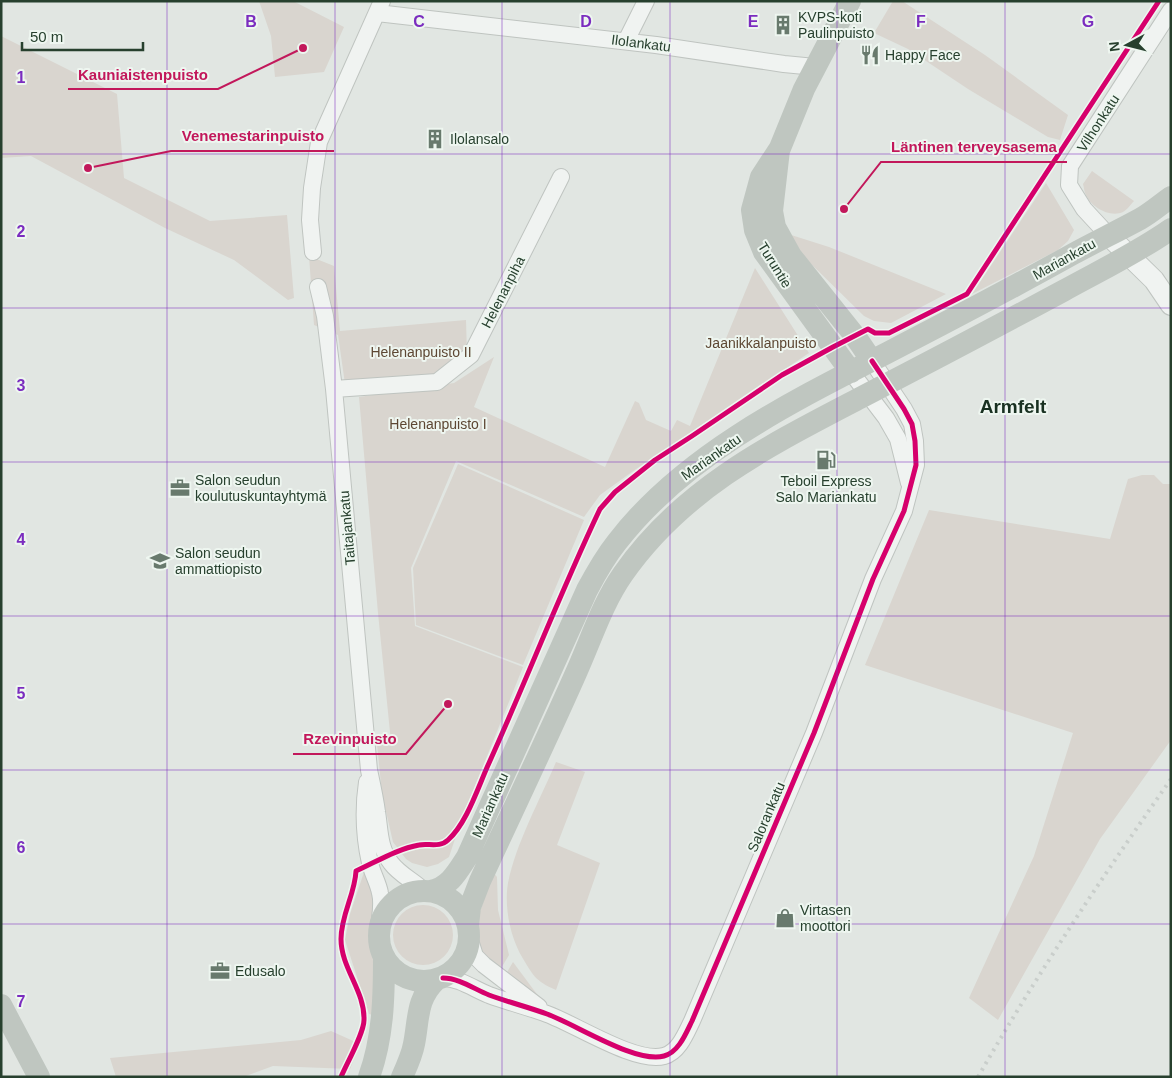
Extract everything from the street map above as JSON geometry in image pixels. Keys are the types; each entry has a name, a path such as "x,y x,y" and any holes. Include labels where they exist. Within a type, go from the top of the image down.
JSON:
{"main road":[{"name":"Turuntie","path":"850,1 804,89 780,148 762,172 752,210 755,230 764,252 851,372"},
{"name":"Turuntie","path":"780,148 772,212 775,227 791,256 855,336 872,361"},
{"name":"Mariankatu","path":"427,891 439,888 450,880 457,873 467,856 587,590 616,542 652,503 706,457 771,415 1013,288 1141,218 1171,197"},
{"name":"Mariankatu","path":"469,931 470,907 480,881 608,598 628,568 654,536 721,476 785,437 877,390 1128,255 1171,229"},
{"path":"402,1077 414,1046 421,1002 428,988 454,971 462,961 467,950 469,931 463,913 455,903 444,896 427,891 414,892 395,901 384,913 379,927 379,943 384,958 393,970 419,982 440,979"},
{"path":"370,1077 382,1024 384,958"},
{"path":"1,1005 39,1077"}],"street":[{"path":"626,41 646,1"},
{"path":"313,252 310,220 312,188 319,142 379,7"},
{"name":"Ilolankatu","path":"379,7 815,67"},
{"name":"Vilhonkatu","path":"1108,235 1084,209 1069,186 1070,166 1171,10"},
{"name":"Helenanpiha","path":"334,390 436,382 472,356 561,177"},
{"path":"1108,235 1154,280 1171,305"},
{"name":"Taitajankatu","path":"318,287 325,316 334,390 369,770 378,813 379,834 387,857 401,873 427,891"},
{"name":"Salorankatu","path":"440,979 452,978 488,994 549,1014 605,1041 647,1057 666,1056 680,1043 692,1021 814,733 874,579 904,511 910,488 898,439 886,418 877,390 872,361"},
{"name":"Salorankatu","path":"851,372 877,390"},
{"name":"Taitajankatu","path":"369,770 364,798 365,828 370,864 382,904 379,927"},
{"name":"Salorankatu","path":"469,931 476,956 484,965 549,1014"}],"green space":[{"path":"259,1 293,1 344,27 324,72 275,77 271,36"},
{"path":"893,1 902,1 985,55 1068,115 1060,140 1048,137 968,89 908,49 874,33"},
{"path":"1,36 117,94 124,178 210,221 287,215 294,298 288,300 234,260 165,228 31,156 1,158"},
{"path":"1092,171 1134,201 1126,210 1112,214 1092,204 1085,194 1083,184"},
{"path":"1046,183 1074,230 1068,241 1058,250 972,294"},
{"path":"788,234 829,247 946,294 891,323 874,321 864,316 804,257"},
{"name":"Helenanpuisto II","path":"309,256 334,266 340,331 466,320 467,355 436,378 345,384 338,335 314,325"},
{"path":"755,268 809,353 600,495 584,517 456,461 411,568 415,626 523,667 462,818 449,857 438,864 427,867 412,863 406,859 393,842 382,794 377,744 391,742 359,397 454,383 494,357 474,407 605,467 635,401 639,403 646,420 671,431 677,420 690,426"},
{"path":"458,464 584,520 523,665 416,625 413,568"},
{"path":"1142,475 1154,475 1163,484 1171,484 1171,740 1100,839 998,1020 969,998 1034,856 1073,733 865,665 929,510 1110,539 1128,479"},
{"path":"556,762 585,772 557,845 600,863 556,990 543,984 535,977 518,949 509,921 507,892 517,853"},
{"path":"364,872 377,903 373,936 378,972 373,1015 369,1014 345,940 350,914"},
{"path":"493,872 497,877 498,910 509,955 500,970 484,958 476,937 476,924"},
{"path":"423,905 439,910 444,914 448,919 453,935 448,951 444,956 439,960 423,965 407,960 402,956 398,951 393,935 398,919 402,914 407,910"},
{"path":"513,962 539,997 506,974"},
{"path":"331,1031 360,1044 350,1069 273,1066 243,1077 116,1077 110,1058 301,1040"}],"railway":[{"path":"978,1077 1023,1001 1071,926 1171,779"}],"cycle path":[{"path":"341,1077 358,1040 364,1020 361,999 345,960 341,939 343,921 356,871 403,849 419,845 441,844 455,833 472,804 571,572 600,509 615,492 655,460 782,375 868,329 875,333 889,333 967,294 1159,1"},
{"path":"443,978 461,982 489,995 547,1014 606,1042 638,1054 652,1057 664,1056 674,1051 681,1042 692,1021 814,733 873,579 904,511 916,465 912,424 872,361"}],"place":[{"name":"KVPS-koti Paulinpuisto","path":"783,25"},
{"name":"Kauniaistenpuisto","path":"303,48"},
{"name":"Happy Face","path":"870,55"},
{"name":"Ilolansalo","path":"435,139"},
{"name":"Venemestarinpuisto","path":"88,168"},
{"name":"Läntinen terveysasema","path":"844,209"},
{"name":"Teboil Express Salo Mariankatu","path":"826,460"},
{"name":"Salon seudun koulutuskuntayhtymä","path":"180,488"},
{"name":"Salon seudun ammattiopisto","path":"160,561"},
{"name":"Rzevinpuisto","path":"448,704"},
{"name":"Virtasen moottori","path":"785,918"},
{"name":"Edusalo","path":"220,971"}],"district":[{"name":"Armfelt","path":"1013,406"}],"park label":[{"name":"Jaanikkalanpuisto","path":"761,343"},
{"name":"Helenanpuisto I","path":"438,424"}]}
